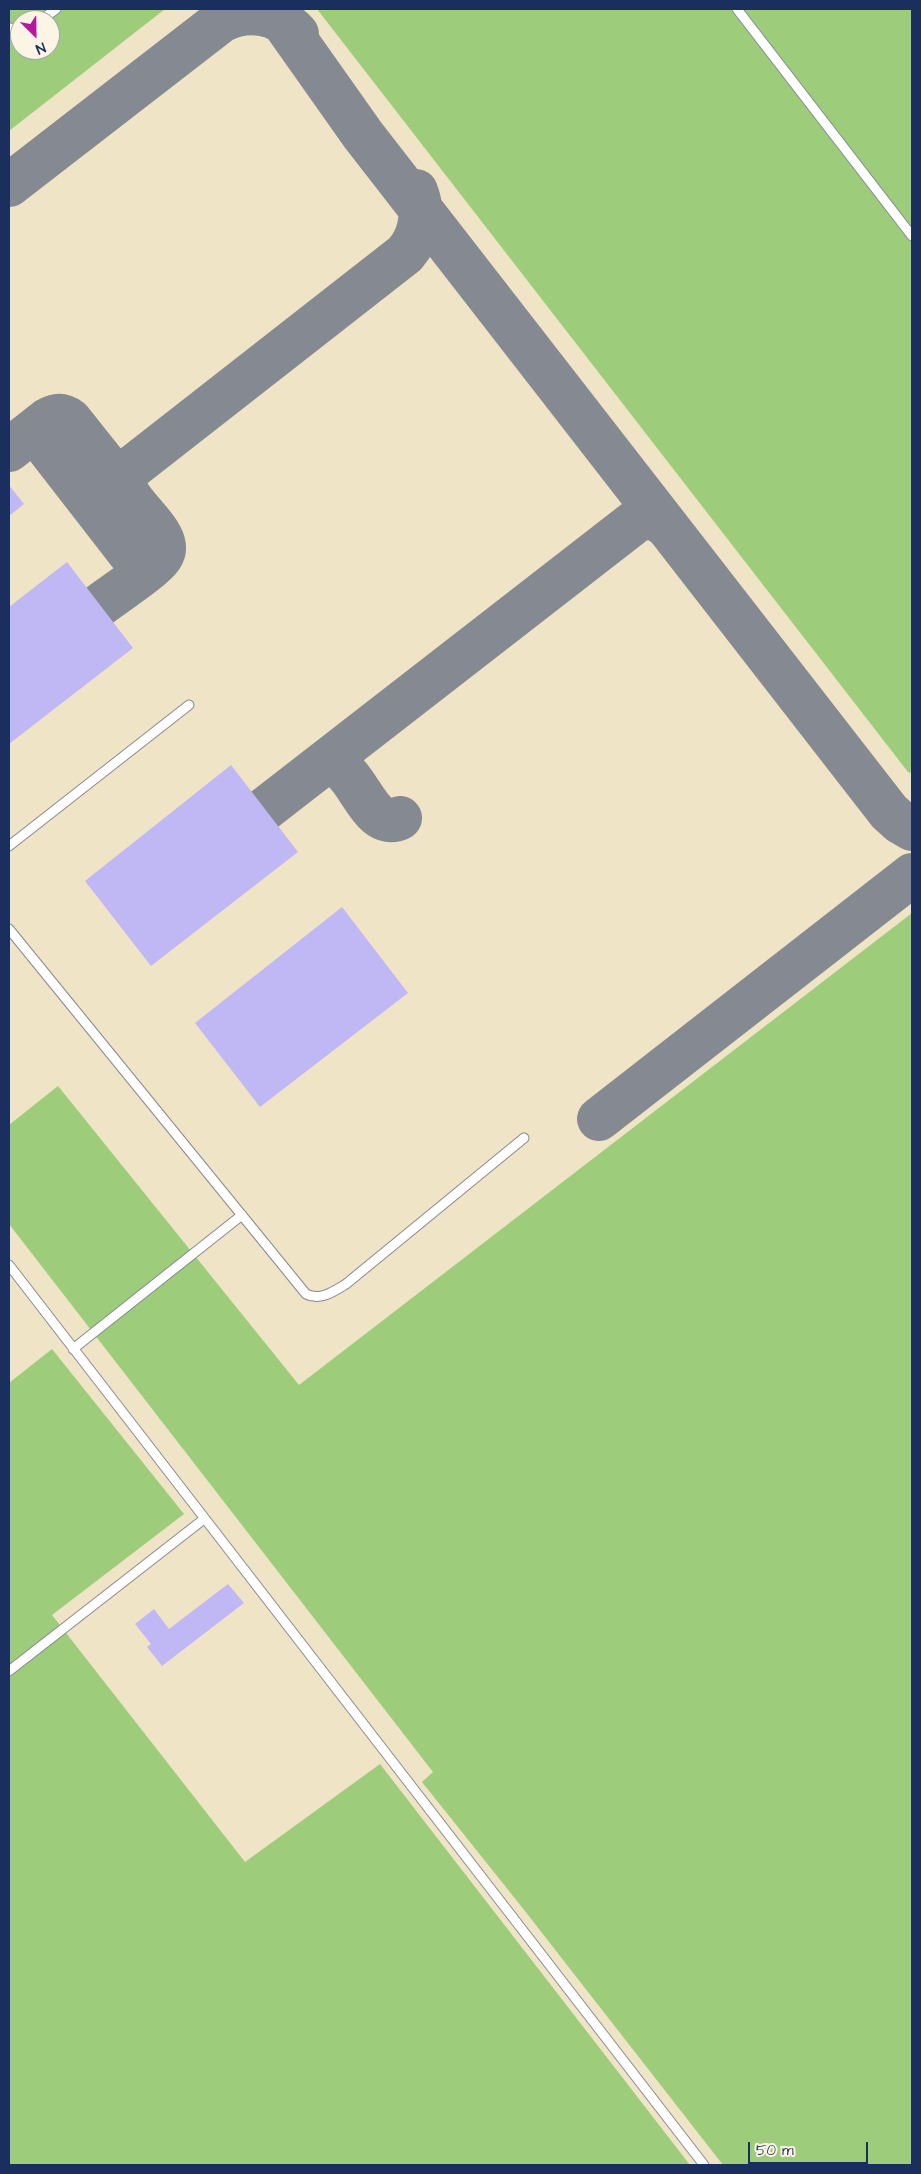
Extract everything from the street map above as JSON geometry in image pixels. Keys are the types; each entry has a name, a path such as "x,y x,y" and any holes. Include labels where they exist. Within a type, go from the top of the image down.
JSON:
{"lane":[{"path":"737,9 912,236"},
{"path":"9,846 189,704"},
{"path":"9,929 306,1294 312,1297 321,1296 346,1284 524,1138"},
{"path":"74,1348 242,1215"},
{"path":"9,1265 704,2165"},
{"path":"9,1671 204,1519"}],"green space":[{"path":"9,9 165,9 9,131"},
{"path":"317,9 912,9 912,773 908,772"},
{"path":"912,913 912,2165 723,2165 422,1782 433,1772 9,1224 9,1125 58,1086 299,1385"},
{"path":"52,1349 184,1514 52,1615 245,1862 380,1764 690,2165 9,2165 9,1383"}],"building":[{"path":"9,485 24,504 9,516"},
{"path":"67,562 133,648 9,744 9,607"},
{"path":"231,765 298,852 151,966 85,881"},
{"path":"342,907 408,993 260,1107 195,1023"},
{"path":"228,1584 244,1603 162,1666 147,1647 151,1644 135,1624 154,1609 169,1629"}],"taxiway":[{"path":"274,9 363,135 889,812 900,822 912,829"},
{"path":"9,185 221,21 241,14 261,14 280,20 297,34"},
{"path":"130,469 405,254 414,240 420,224 419,199 416,191"},
{"path":"9,450 47,420 61,416 70,420 109,469 121,473 130,469 124,478 125,488 156,528 162,538 164,548 157,562 100,605"},
{"path":"47,420 41,432 44,443 134,559 146,564 158,560"},
{"path":"265,809 636,521 653,519 667,527"},
{"path":"320,767 332,765 343,770 377,815 388,820 400,818"},
{"path":"599,1119 912,875"}]}
